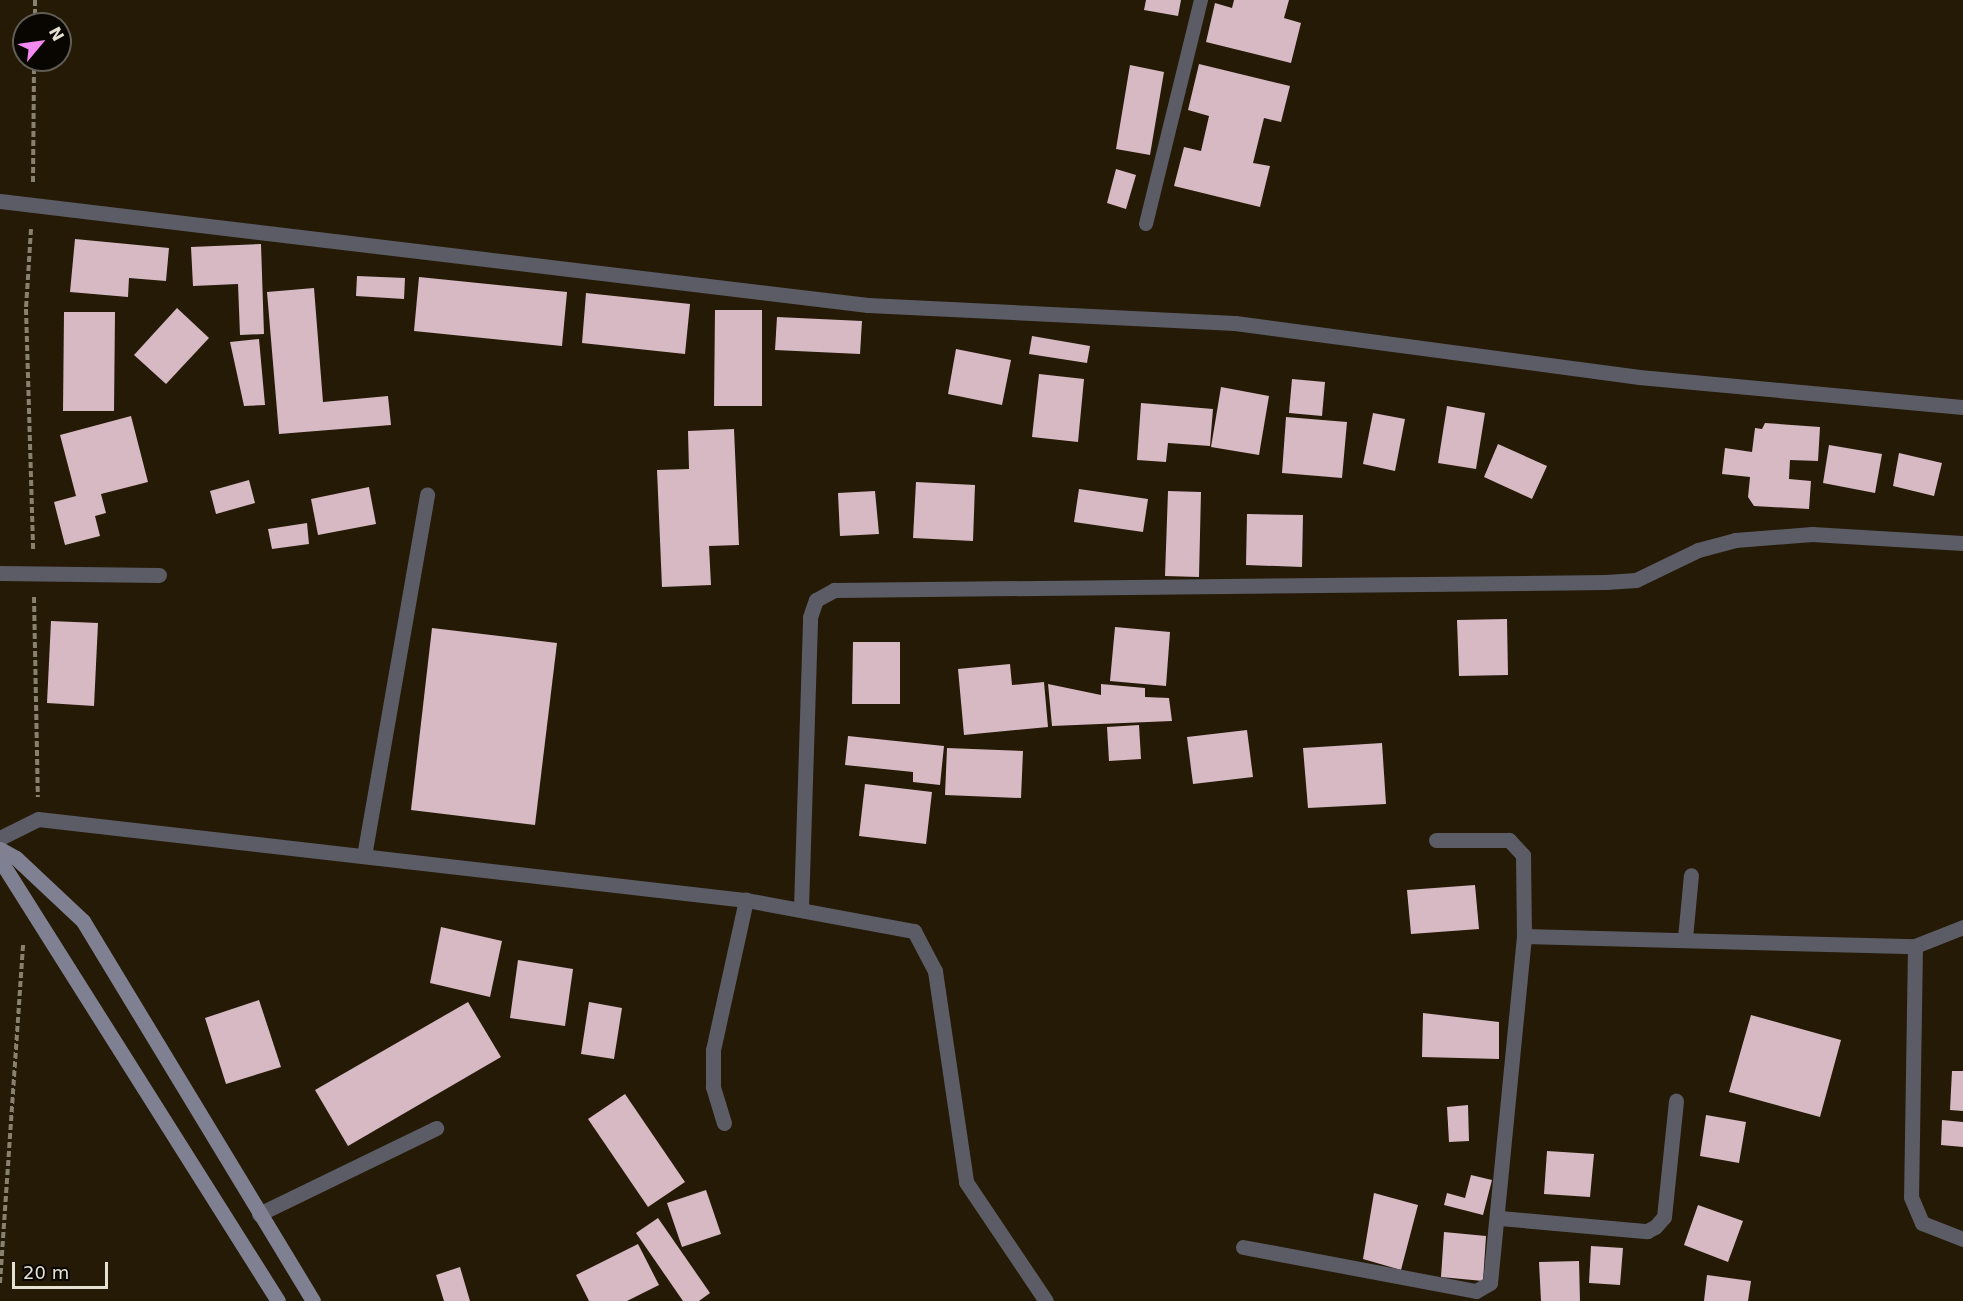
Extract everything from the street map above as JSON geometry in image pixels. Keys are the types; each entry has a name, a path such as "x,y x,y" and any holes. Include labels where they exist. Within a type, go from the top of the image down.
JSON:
{"main road":[{"path":"0,849 52,891 83,921 313,1301"},
{"path":"0,860 26,898 103,1029 278,1301"}],"street":[{"path":"0,201 412,246 868,305 1235,323 1639,377 1963,406"},
{"path":"364,856 427,494"},
{"path":"801,908 810,617 816,600 834,590 1606,582 1636,580 1698,550 1735,540 1812,534 1963,543"},
{"path":"0,573 159,575"},
{"path":"0,838 38,819 746,900 801,908 914,931 930,952 966,1182 1046,1301"},
{"path":"1243,1247 1476,1291 1490,1283 1500,1218 1524,936 1523,855 1518,844 1437,840"},
{"path":"1685,938 1690,875"},
{"path":"724,1123 713,1087 712,1050 746,900"},
{"path":"1524,936 1685,938 1915,946 1963,927"},
{"path":"1915,946 1911,1197 1922,1223 1963,1239"},
{"path":"1500,1218 1655,1227 1664,1217 1676,1101"},
{"path":"259,1214 436,1128"}],"lane":[{"path":"1146,224 1201,0"}],"path":[{"path":"34,72 33,206 26,309 38,819"},
{"path":"0,1282 26,898"}],"building":[{"path":"1146,0 1181,0 1178,16 1144,10"},
{"path":"1234,0 1289,0 1284,18 1301,23 1291,63 1206,42 1215,3 1232,8"},
{"path":"1199,64 1290,86 1281,122 1264,118 1253,163 1270,166 1260,207 1174,186 1184,147 1201,151 1209,116 1188,110"},
{"path":"1130,65 1164,72 1150,155 1116,149"},
{"path":"1116,169 1136,175 1126,209 1107,203"},
{"path":"75,239 169,248 166,281 129,278 128,297 70,292"},
{"path":"261,244 264,334 240,335 238,284 193,286 191,247"},
{"path":"357,276 405,278 404,299 356,296"},
{"path":"419,277 567,292 562,346 414,331"},
{"path":"314,288 323,402 388,396 391,425 279,434 267,292"},
{"path":"586,293 690,304 685,354 582,343"},
{"path":"177,308 209,338 166,384 134,355"},
{"path":"715,310 762,310 762,406 714,406"},
{"path":"64,312 115,312 114,411 63,411"},
{"path":"777,317 862,321 860,354 775,350"},
{"path":"1032,336 1090,346 1087,363 1029,354"},
{"path":"259,339 265,405 244,406 230,342"},
{"path":"956,349 1011,360 1002,405 948,394"},
{"path":"1039,374 1084,379 1078,442 1032,437"},
{"path":"1292,379 1325,382 1322,416 1289,413"},
{"path":"1221,387 1269,396 1259,455 1211,447"},
{"path":"1141,403 1213,409 1210,446 1168,443 1166,462 1137,460"},
{"path":"1447,406 1485,413 1476,469 1438,463"},
{"path":"1373,413 1405,419 1395,471 1363,464"},
{"path":"131,416 148,482 101,494 106,513 95,516 100,536 65,545 54,502 76,496 60,435"},
{"path":"1286,417 1347,422 1342,478 1282,473"},
{"path":"1765,423 1820,427 1818,461 1790,460 1789,479 1811,481 1809,509 1754,506 1748,497 1750,477 1722,474 1725,448 1752,452 1755,428 1762,429"},
{"path":"734,429 739,545 709,546 711,585 662,587 657,470 689,469 688,431"},
{"path":"1498,444 1547,466 1532,499 1484,477"},
{"path":"1829,445 1882,454 1875,493 1823,483"},
{"path":"1899,453 1942,463 1934,496 1893,486"},
{"path":"249,480 255,503 216,514 210,491"},
{"path":"916,482 975,485 973,541 913,538"},
{"path":"369,487 376,524 318,535 311,499"},
{"path":"1079,489 1148,499 1143,532 1074,522"},
{"path":"875,491 879,534 840,536 838,493"},
{"path":"1168,491 1201,492 1199,577 1165,576"},
{"path":"1247,514 1303,515 1302,567 1246,565"},
{"path":"307,523 309,544 272,549 268,529"},
{"path":"1507,619 1508,675 1459,676 1457,620"},
{"path":"51,621 98,623 94,706 47,703"},
{"path":"1115,627 1170,632 1166,686 1110,681"},
{"path":"432,628 557,643 535,825 411,810"},
{"path":"853,642 900,642 900,704 852,704"},
{"path":"1010,664 1012,685 1044,682 1048,727 964,735 958,669"},
{"path":"1048,684 1101,695 1101,684 1145,688 1145,697 1169,698 1172,721 1052,726"},
{"path":"1139,725 1141,759 1109,761 1107,727"},
{"path":"1247,730 1253,777 1193,784 1187,737"},
{"path":"848,736 944,746 940,785 913,782 913,772 845,765"},
{"path":"1382,743 1386,804 1308,808 1303,748"},
{"path":"947,748 1023,751 1021,798 945,795"},
{"path":"865,784 932,792 926,844 859,836"},
{"path":"1475,885 1479,929 1411,934 1407,890"},
{"path":"441,927 502,941 490,997 430,983"},
{"path":"518,960 573,969 565,1026 510,1018"},
{"path":"259,1000 281,1067 226,1084 205,1018"},
{"path":"468,1002 501,1057 348,1146 315,1090"},
{"path":"589,1002 622,1008 614,1059 581,1054"},
{"path":"1423,1013 1499,1022 1499,1059 1422,1057"},
{"path":"1751,1015 1841,1040 1820,1117 1729,1092"},
{"path":"1952,1071 1963,1071 1963,1111 1950,1110"},
{"path":"625,1094 685,1182 648,1207 588,1119"},
{"path":"1468,1105 1469,1141 1449,1142 1447,1107"},
{"path":"1706,1115 1746,1122 1739,1163 1700,1156"},
{"path":"1942,1120 1963,1122 1963,1147 1941,1145"},
{"path":"1547,1151 1594,1154 1590,1197 1544,1194"},
{"path":"1471,1175 1492,1180 1483,1215 1444,1205 1447,1193 1465,1198"},
{"path":"706,1190 721,1234 682,1247 667,1203"},
{"path":"1374,1193 1418,1205 1401,1270 1363,1259"},
{"path":"1698,1205 1743,1221 1728,1262 1684,1245"},
{"path":"658,1218 710,1293 699,1301 683,1301 636,1233"},
{"path":"1444,1232 1486,1236 1483,1281 1441,1277"},
{"path":"638,1244 659,1285 627,1301 589,1301 576,1275"},
{"path":"1591,1246 1623,1248 1620,1285 1589,1283"},
{"path":"1579,1261 1580,1301 1541,1301 1539,1262"},
{"path":"460,1267 470,1301 444,1301 436,1275"},
{"path":"1707,1275 1751,1281 1748,1301 1704,1301"}]}
